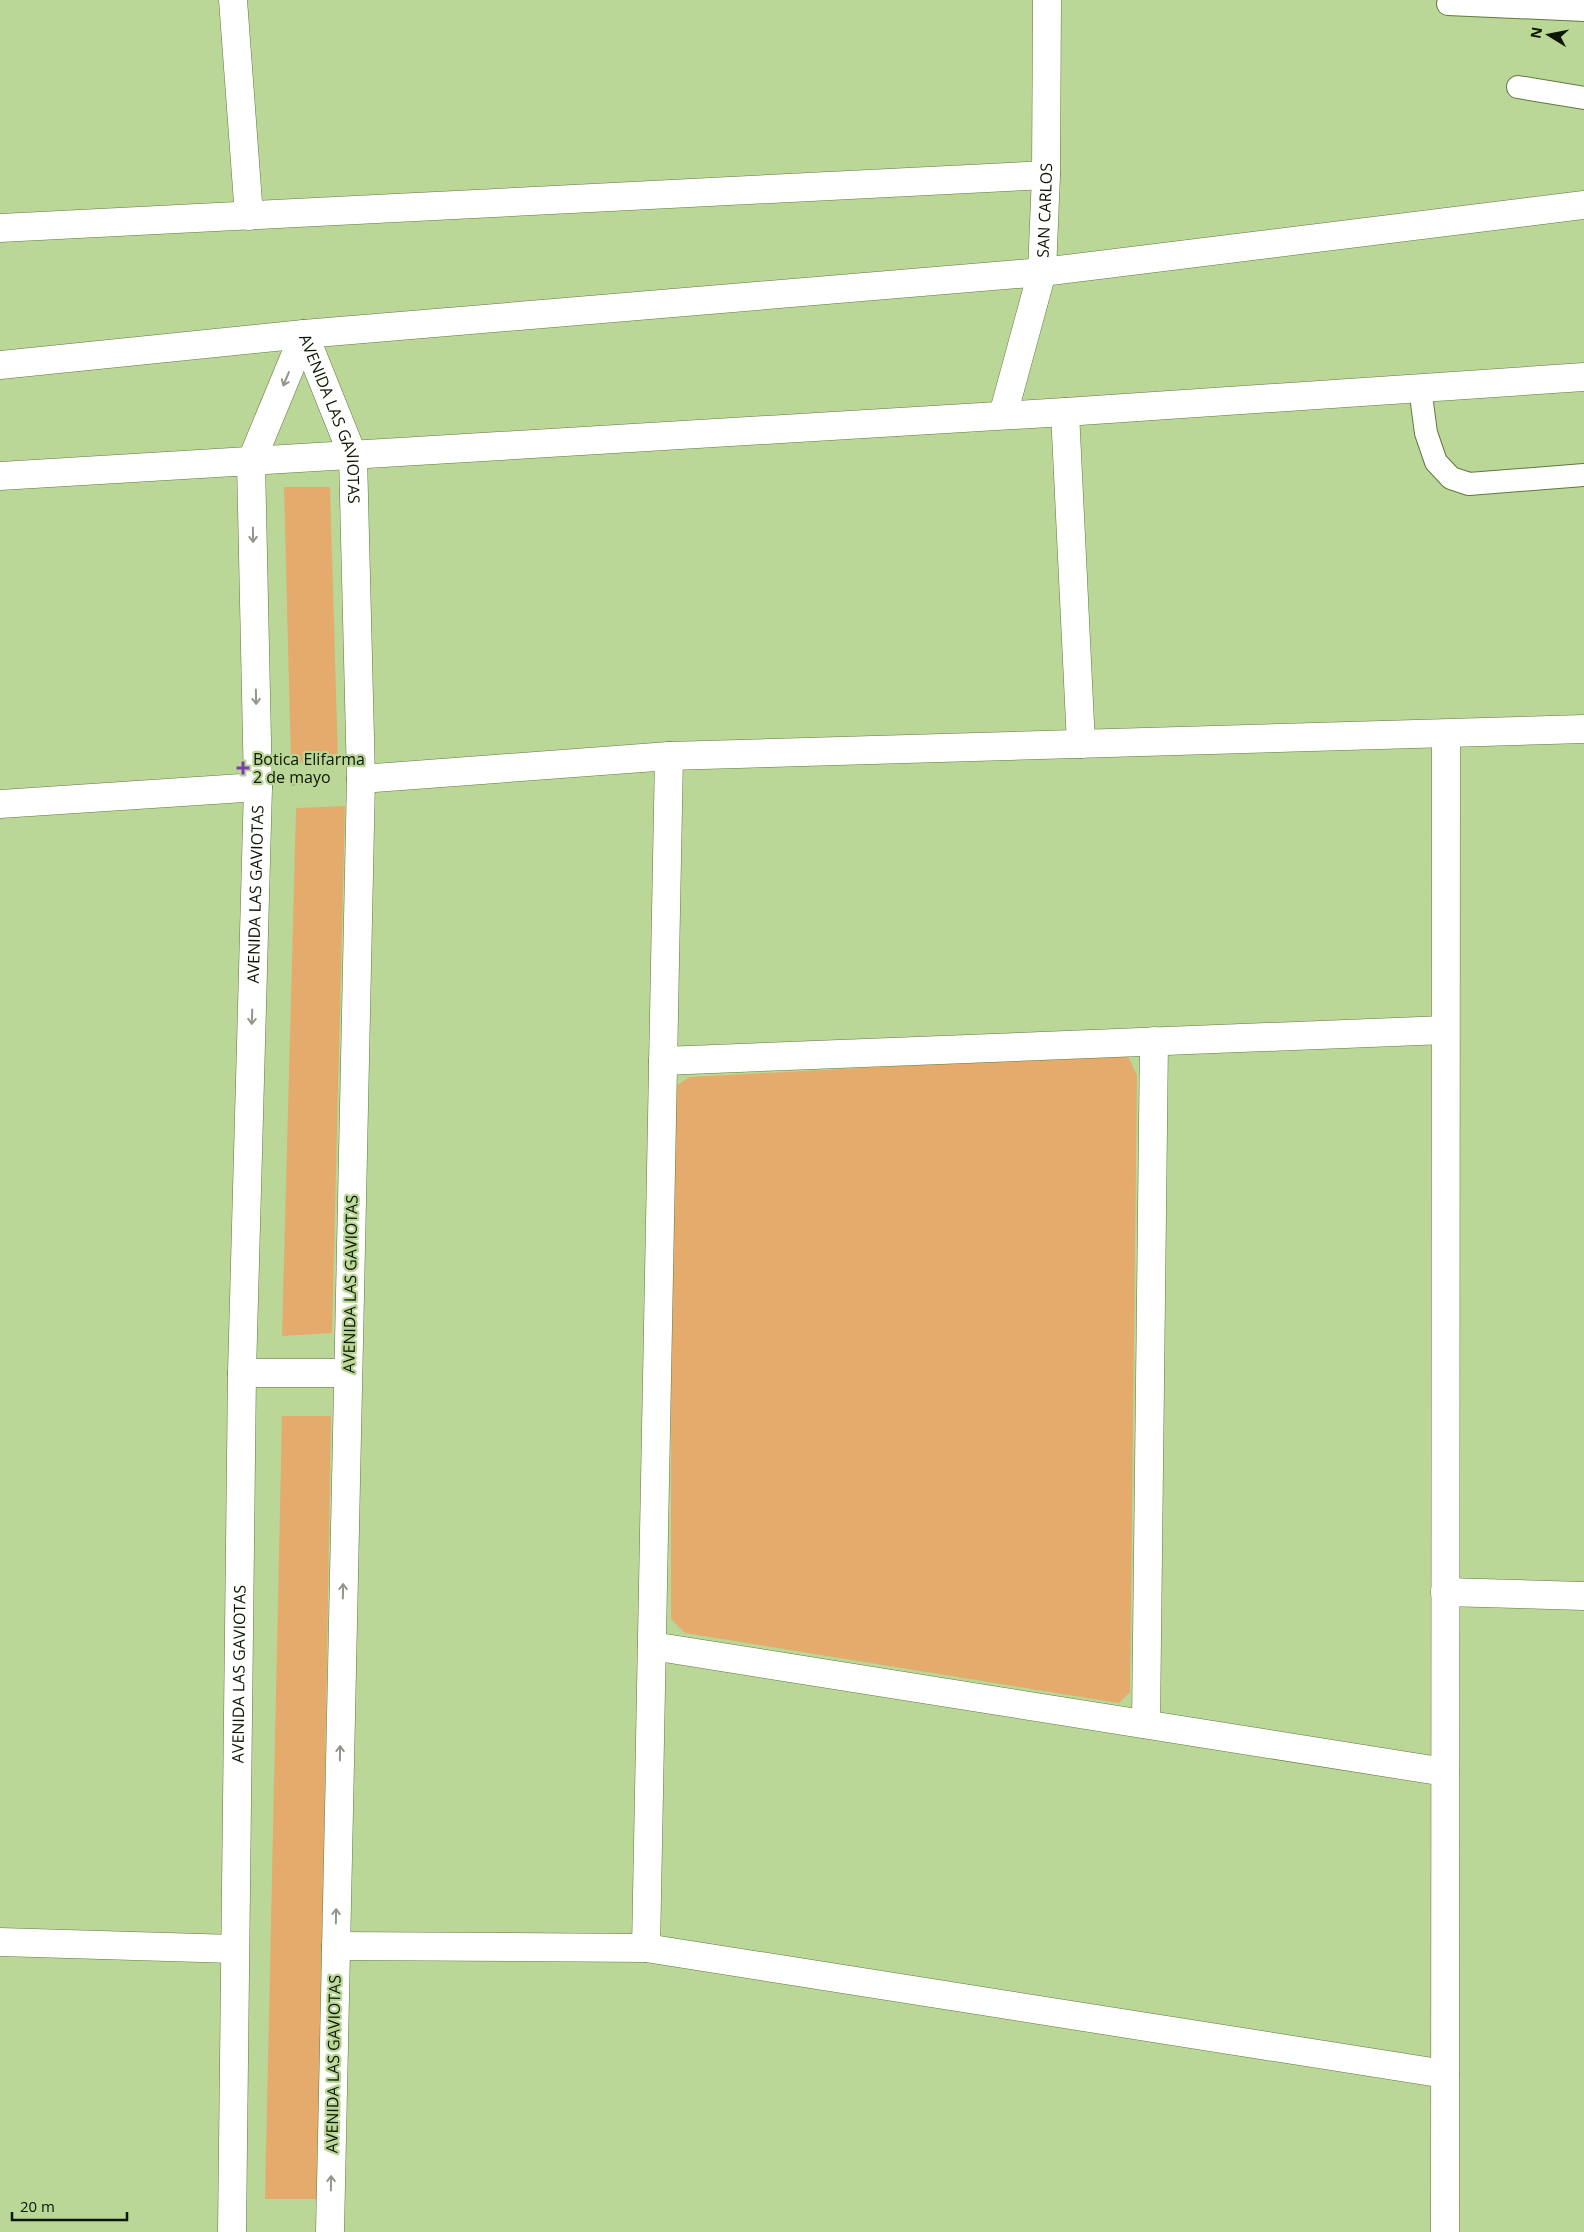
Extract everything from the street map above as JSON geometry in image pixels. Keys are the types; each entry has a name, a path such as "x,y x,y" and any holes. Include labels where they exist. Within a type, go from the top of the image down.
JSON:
{"street":[{"path":"233,0 249,216"},
{"name":"SAN CARLOS","path":"1003,415 1042,272 1046,175 1047,0"},
{"path":"0,228 1046,175"},
{"path":"0,365 304,334 1042,272 1584,205"},
{"name":"AVENIDA LAS GAVIOTAS","path":"304,334 353,456 361,779 330,2232"},
{"name":"AVENIDA LAS GAVIOTAS","path":"232,2232 242,1373 258,786 251,462 304,334"},
{"path":"0,476 1065,412 1584,377"},
{"path":"1065,412 1081,744"},
{"path":"361,779 669,756 1584,730"},
{"path":"1445,2232 1446,734"},
{"path":"646,1948 669,756"},
{"path":"0,804 258,786"},
{"path":"663,1061 1446,1030"},
{"path":"1146,1724 1154,1041"},
{"path":"242,1373 348,1373"},
{"path":"1445,1592 1584,1596"},
{"path":"652,1646 1445,1772"},
{"path":"0,1942 234,1949"},
{"path":"336,1946 646,1948 1445,2074"}],"lane":[{"path":"1448,4 1584,10"},
{"path":"1518,87 1584,98"},
{"path":"1420,388 1426,433 1436,462 1451,478 1469,484 1584,475"}],"path":[{"path":"258,786 361,779"}],"shaded area":[{"path":"284,487 330,487 338,762 291,763"},
{"path":"345,806 332,1333 282,1336 296,808"},
{"path":"1127,1054 1137,1075 1130,1692 1119,1703 685,1633 671,1619 671,1089 690,1077"},
{"path":"282,1416 331,1416 318,2199 265,2199"}],"place":[{"name":"Botica Elifarma 2 de mayo","path":"243,768"}]}
